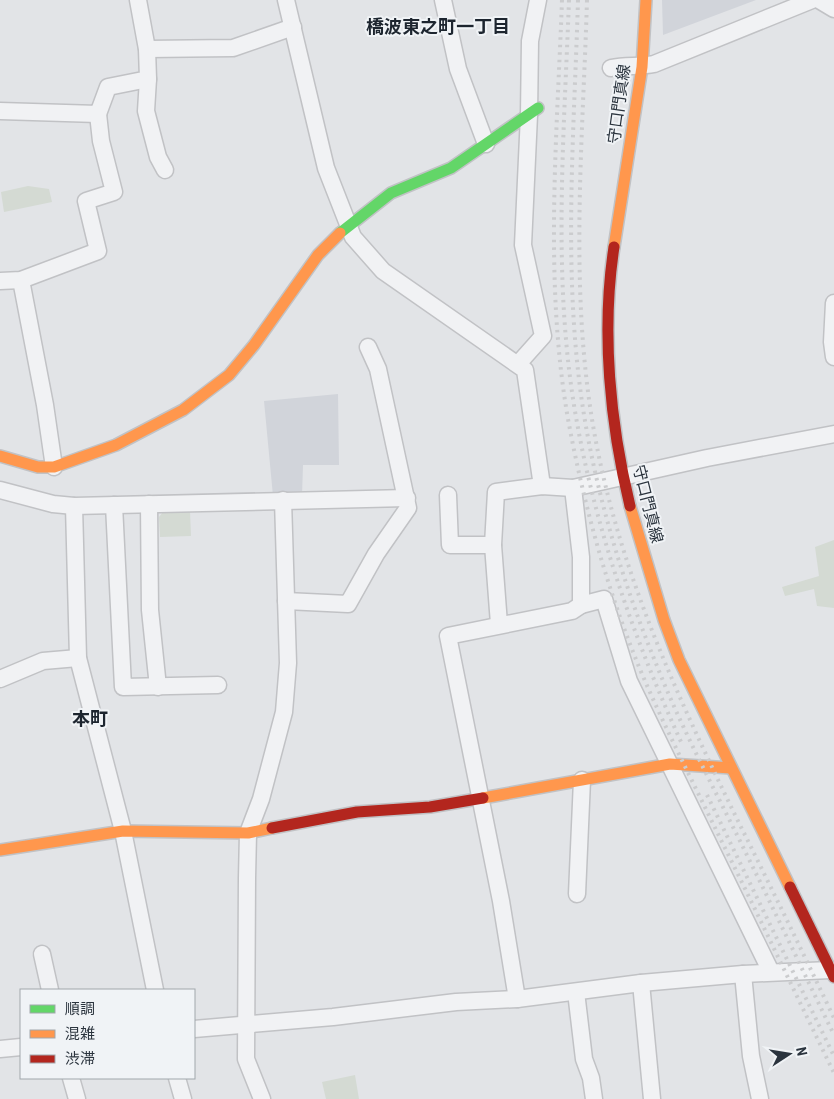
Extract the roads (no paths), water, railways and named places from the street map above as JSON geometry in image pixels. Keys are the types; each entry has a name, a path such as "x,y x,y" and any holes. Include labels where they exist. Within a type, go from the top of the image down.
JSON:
{"street":[{"path":"138,0 147,49 146,111 158,157 166,170"},
{"path":"286,0 326,168 353,237 383,271 526,370 542,486"},
{"path":"444,0 458,69 486,144"},
{"path":"518,364 543,336 522,245 534,112 530,41 538,0"},
{"name":"守口門真線","path":"646,0 642,67 613,254 610,308 609,364 613,417 623,476 636,529 664,620 702,711 833,972"},
{"path":"611,68 627,64 642,67 654,64 812,0"},
{"path":"819,0 834,9"},
{"path":"147,49 234,48 293,27"},
{"path":"0,281 22,280 98,251 86,201 114,192 101,141 98,114 108,87 148,79"},
{"path":"0,111 98,114"},
{"path":"0,456 38,467 54,467 116,445 182,410 230,375 254,345 318,255 348,224 391,192 451,168 534,112"},
{"path":"22,280 54,467"},
{"path":"834,303 834,357"},
{"path":"286,601 348,604 376,554 408,508 378,369 368,347"},
{"path":"499,624 493,545 496,492 542,486 573,488 623,476 834,434"},
{"path":"573,488 581,558 580,605"},
{"path":"0,490 53,504 74,506 407,498"},
{"path":"448,495 450,545 493,545"},
{"path":"262,1099 246,1059 248,833 261,798 284,712 288,664 283,500"},
{"path":"148,504 150,610 158,687"},
{"path":"114,505 123,687 218,685"},
{"path":"74,506 78,658 123,831 155,989"},
{"path":"517,999 481,798 448,636 499,624 572,611 580,605 604,599 629,681 771,972"},
{"path":"0,679 43,662 78,658"},
{"path":"0,850 123,831 248,833 357,812 430,807 670,764 731,768"},
{"path":"577,894 582,780"},
{"path":"42,954 50,989"},
{"path":"195,1029 456,1002 517,999 641,983 771,972 833,972"},
{"path":"743,974 751,1056 760,1099"},
{"path":"641,983 652,1099"},
{"path":"576,992 584,1059 591,1078 594,1099"},
{"path":"0,1049 20,1047"},
{"path":"71,1079 76,1099"},
{"path":"176,1079 183,1099"}],"railway":[{"path":"562,0 555,157 554,263 556,315 568,419 589,517 618,612 651,695 834,1073"},
{"path":"569,0 563,156 562,261 564,314 576,417 594,501 618,584 648,665 682,744"},
{"path":"578,0 571,208 573,312 584,415 597,479 623,574 657,666 694,748 834,1035"},
{"path":"587,0 579,258 585,362 591,413 601,468 631,573 670,675 716,775 834,1018"},
{"path":"707,795 834,1056"}],"district":[{"name":"橋波東之町一丁目","path":"438,26"},
{"name":"本町","path":"90,718"}]}
